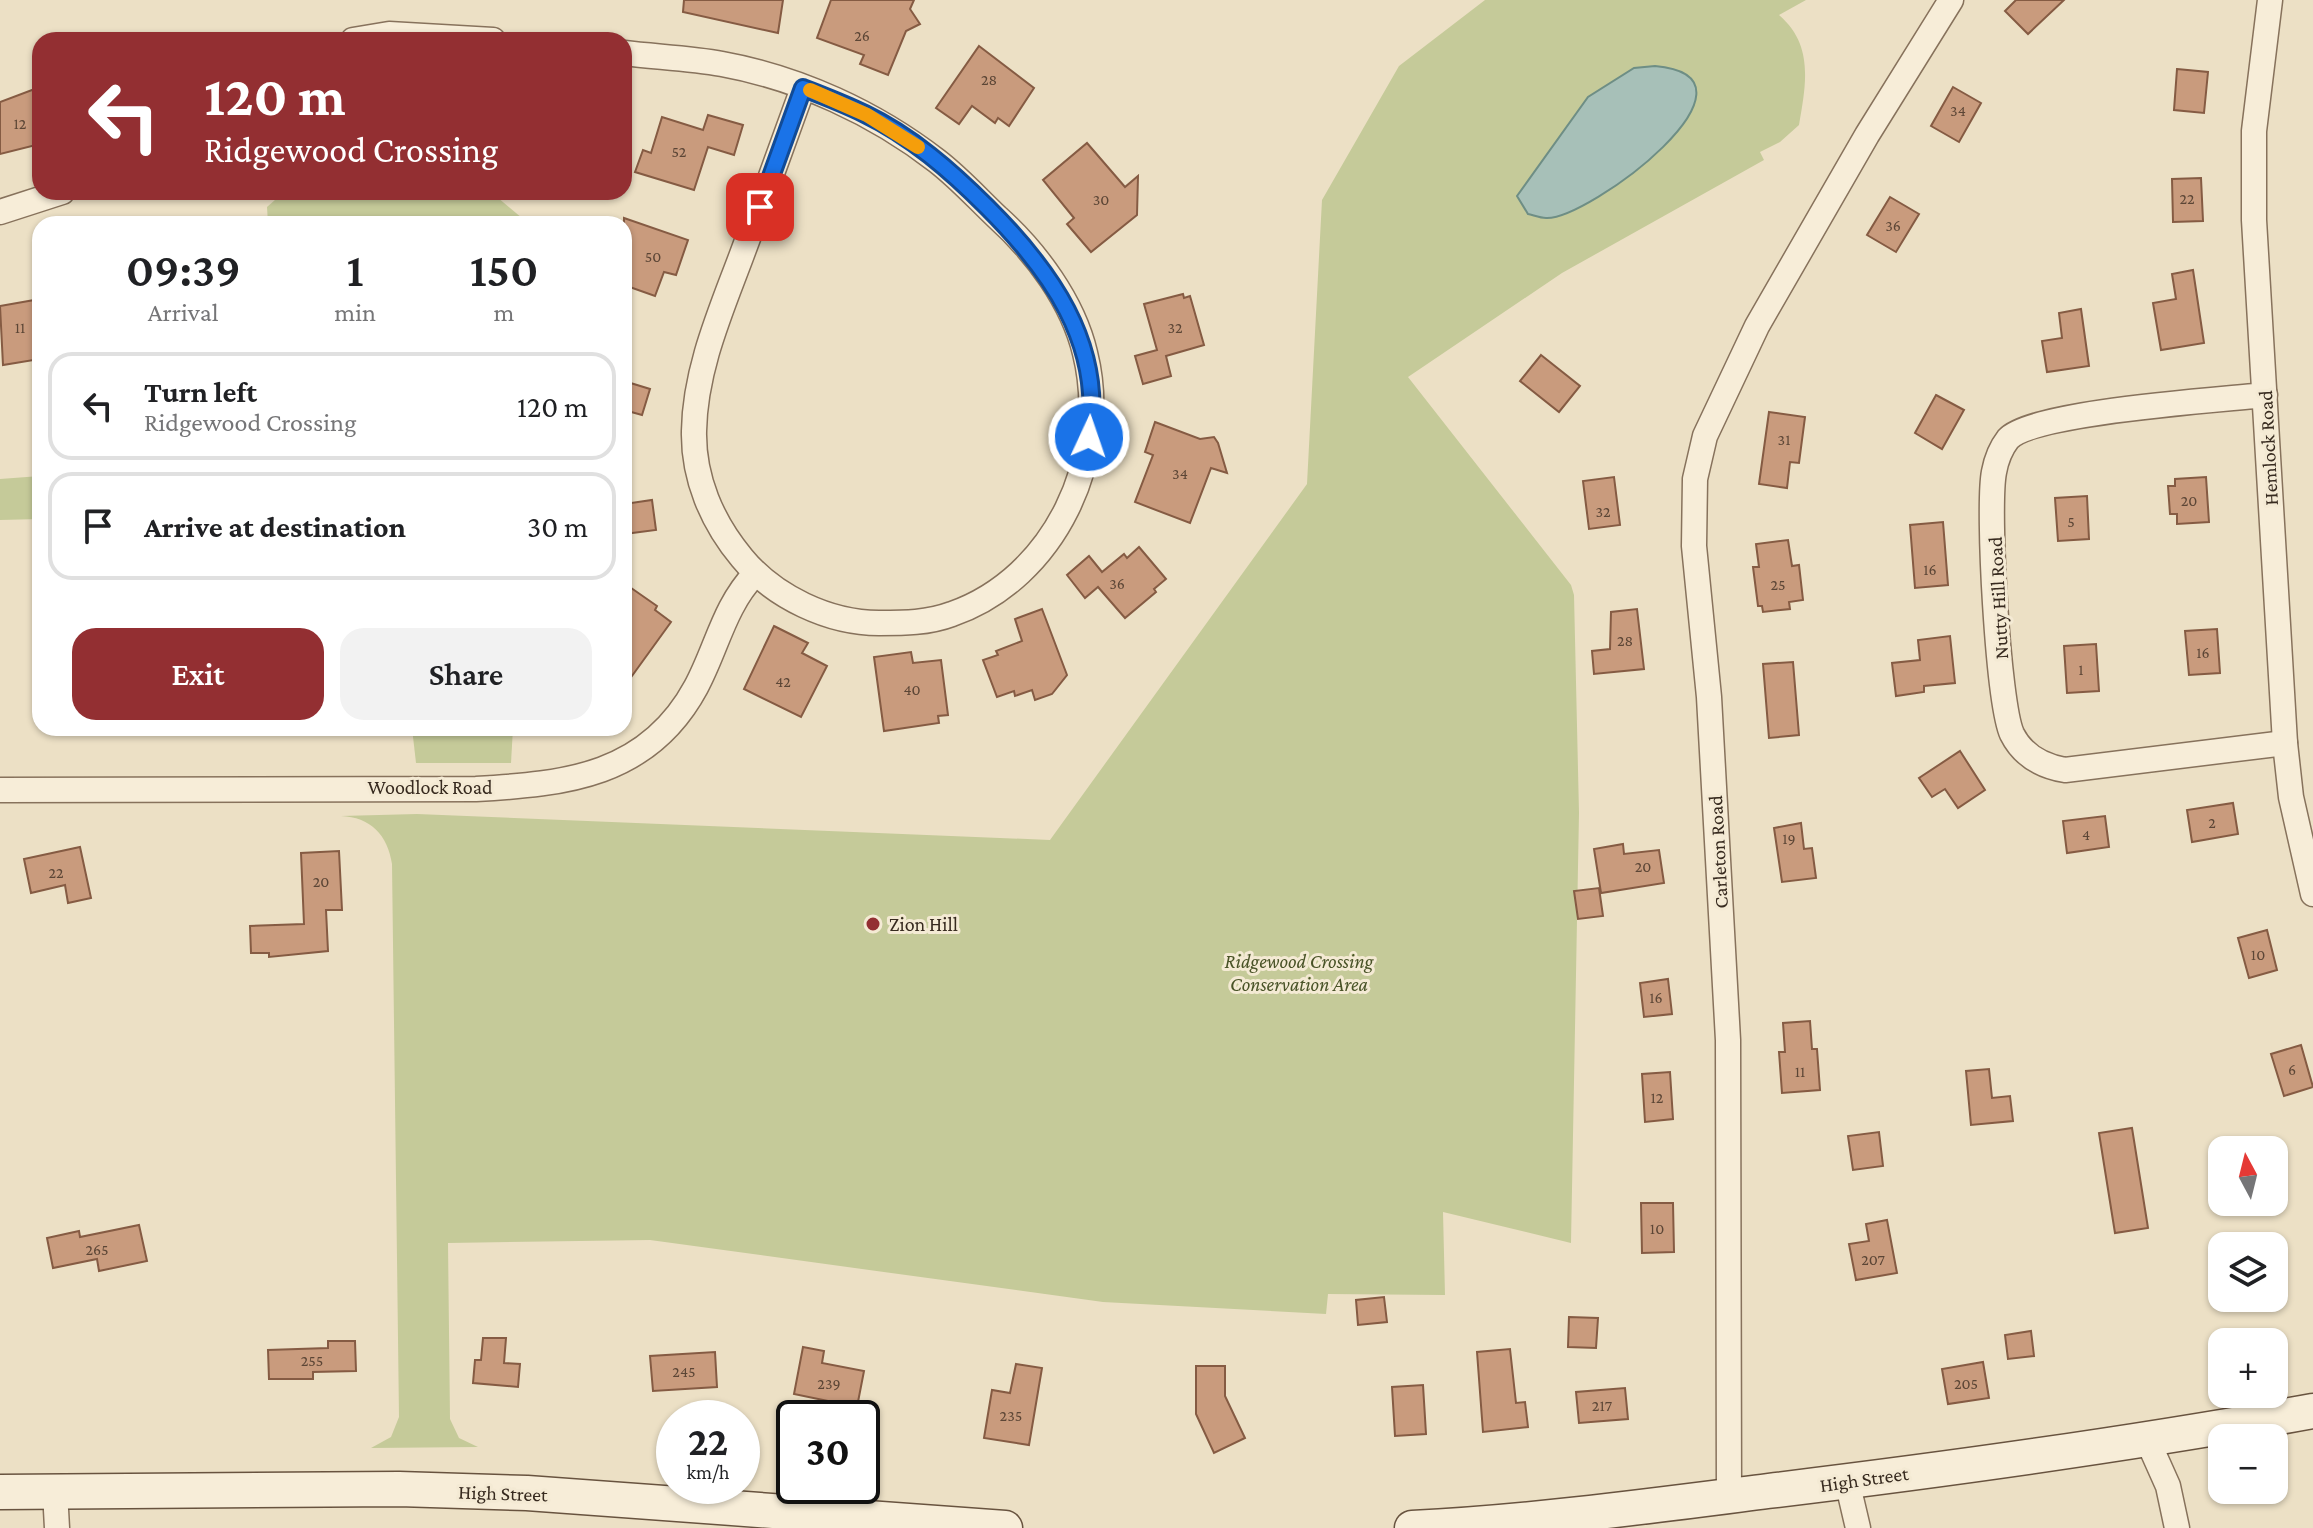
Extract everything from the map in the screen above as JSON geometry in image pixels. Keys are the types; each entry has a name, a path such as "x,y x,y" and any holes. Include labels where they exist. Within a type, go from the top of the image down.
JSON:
{"main road":[{"name":"High Street","path":"1412,1528 1847,1481 2147,1439 2313,1411"},
{"name":"High Street","path":"0,1492 399,1489 527,1493 824,1521 1005,1528"}],"street":[{"name":"Carleton Road","path":"1729,1496 1728,1040 1709,697 1696,573 1695,479 1705,436 1729,379 1936,19 1951,0"},
{"name":"Hemlock Road","path":"2270,0 2258,81 2253,180 2285,743 2291,797 2313,894"},
{"path":"632,54 719,63 803,88 867,115 900,135 961,181 1010,228 1058,289 1085,352 1092,416 1086,457 1062,520 1034,560 1014,579 977,603 951,615 917,622 862,623 827,615 755,574 727,540 708,504 695,448 696,404 701,372 803,88"},
{"path":"0,212 37,200"},
{"name":"Nutty Hill Road","path":"2265,395 2093,415 2020,429 2008,439 1994,470 1994,535 2004,704 2013,735 2032,759 2065,770 2285,743"},
{"name":"Woodlock Road","path":"0,790 476,789 552,785 593,775 650,742 676,715 696,687 739,590 755,574"},
{"path":"2147,1439 2168,1486 2177,1528"},
{"path":"1847,1481 1858,1528"},
{"path":"55,1491 57,1528"}],"green space":[{"name":"Ridgewood Crossing Conservation Area","path":"1485,0 1806,0 1779,15 1798,39 1803,52 1805,80 1799,125 1780,142 1760,152 1764,160 1562,273 1408,377 1571,585 1574,595 1579,813 1571,1243 1443,1212 1445,1295 1328,1294 1326,1314 1103,1302 650,1240 448,1243 450,1419 459,1438 478,1447 371,1448 391,1437 399,1417 392,864 386,844 376,830 361,820 341,816 417,814 1050,840 1307,484 1322,200 1399,66"},
{"path":"275,200 500,200 520,216 268,216 267,207"},
{"path":"32,477 32,519 0,520 0,479"},
{"path":"413,736 513,736 511,763 416,763"}],"water":[{"path":"1655,66 1688,76 1696,95 1686,119 1663,147 1599,197 1568,212 1546,218 1528,214 1517,196 1588,97 1634,68"}],"building":[{"path":"684,0 783,0 778,33 683,12"},
{"path":"831,0 914,0 910,9 920,24 906,31 888,75 860,64 864,55 817,38"},
{"path":"2016,0 2064,0 2028,34 2005,11"},
{"path":"979,46 1034,88 1009,126 998,118 995,123 972,106 959,124 936,108"},
{"path":"2177,69 2208,72 2204,113 2174,110"},
{"path":"1953,87 1981,103 1959,142 1931,126"},
{"path":"32,90 32,146 0,154 0,102"},
{"path":"708,115 743,125 734,155 708,147 694,190 635,172 643,150 651,153 662,117 703,130"},
{"path":"1087,143 1125,187 1138,176 1137,215 1091,252 1067,224 1074,218 1043,180"},
{"path":"2201,178 2203,221 2173,222 2172,179"},
{"path":"1890,197 1919,214 1896,252 1867,235"},
{"path":"632,221 688,240 676,275 664,272 655,296 632,288"},
{"path":"2193,270 2204,343 2161,350 2153,303 2176,299 2172,274"},
{"path":"1183,294 1184,298 1190,296 1204,345 1166,356 1171,376 1143,384 1135,356 1157,350 1144,304"},
{"path":"32,300 32,360 3,365 0,306"},
{"path":"2081,309 2089,366 2047,372 2042,341 2062,338 2059,313"},
{"path":"1541,355 1580,386 1559,412 1520,381"},
{"path":"632,383 650,389 642,415 632,412"},
{"path":"1936,395 1964,410 1942,449 1915,433"},
{"path":"1769,412 1805,417 1799,463 1790,462 1787,488 1759,484"},
{"path":"1155,422 1200,439 1214,437 1218,443 1227,473 1211,468 1190,523 1135,502 1153,455 1145,452"},
{"path":"1614,477 1620,525 1589,529 1583,481"},
{"path":"2206,477 2209,522 2177,524 2177,514 2170,514 2168,486 2175,486 2175,479"},
{"path":"2087,496 2089,539 2058,541 2055,498"},
{"path":"652,500 656,530 632,533 632,503"},
{"path":"1943,522 1948,585 1915,588 1910,525"},
{"path":"1788,540 1792,566 1799,565 1803,600 1789,602 1790,609 1763,612 1762,606 1758,606 1753,567 1759,567 1756,544"},
{"path":"1139,547 1166,579 1154,589 1156,592 1125,618 1098,587 1085,598 1067,575 1089,556 1102,572 1124,554 1127,558"},
{"path":"632,589 657,606 655,610 671,622 632,676"},
{"path":"1042,609 1067,675 1052,694 1035,700 1032,690 1015,696 1014,691 997,697 983,660 1022,641 1015,619"},
{"path":"1637,609 1644,669 1594,674 1592,651 1610,649 1611,612"},
{"path":"774,626 808,643 802,653 827,666 801,717 744,689"},
{"path":"2217,629 2220,673 2189,675 2185,631"},
{"path":"1950,636 1955,683 1924,686 1924,692 1896,696 1892,663 1920,660 1918,640"},
{"path":"2096,644 2099,691 2067,693 2064,646"},
{"path":"911,652 913,663 941,660 948,715 938,716 939,723 884,731 874,657"},
{"path":"1793,662 1799,735 1769,738 1763,664"},
{"path":"1960,751 1985,790 1958,808 1945,789 1932,797 1919,778"},
{"path":"2233,803 2238,834 2192,842 2187,810"},
{"path":"2105,816 2109,847 2067,853 2063,821"},
{"path":"1801,823 1804,849 1812,848 1816,878 1782,882 1774,828"},
{"path":"1623,844 1624,854 1659,850 1664,883 1601,893 1594,849"},
{"path":"80,847 91,898 68,903 65,885 31,893 24,859"},
{"path":"339,851 342,910 326,910 328,951 269,957 269,953 251,953 250,926 304,924 301,853"},
{"path":"1599,888 1603,916 1578,919 1574,891"},
{"path":"2267,930 2277,970 2249,978 2238,938"},
{"path":"1668,979 1672,1014 1644,1017 1640,983"},
{"path":"1810,1021 1812,1049 1817,1049 1820,1090 1782,1093 1779,1052 1785,1052 1783,1023"},
{"path":"2301,1045 2313,1087 2284,1096 2271,1054"},
{"path":"1989,1069 1992,1098 2010,1096 2013,1121 1971,1125 1966,1071"},
{"path":"1670,1072 1673,1119 1645,1122 1642,1074"},
{"path":"2132,1128 2148,1228 2115,1233 2099,1133"},
{"path":"1879,1132 1883,1166 1853,1170 1848,1136"},
{"path":"1641,1203 1673,1203 1674,1252 1642,1253"},
{"path":"1887,1220 1897,1273 1856,1280 1849,1244 1869,1241 1866,1224"},
{"path":"139,1225 147,1261 99,1271 97,1259 53,1268 47,1238 79,1231 80,1237"},
{"path":"1384,1297 1387,1322 1358,1325 1356,1300"},
{"path":"1569,1317 1598,1318 1596,1348 1568,1347"},
{"path":"2031,1331 2034,1356 2008,1359 2005,1335"},
{"path":"483,1338 506,1338 504,1363 520,1364 518,1387 473,1383 475,1360 481,1360"},
{"path":"328,1341 355,1341 356,1371 313,1372 313,1379 269,1379 268,1350 328,1348"},
{"path":"803,1347 824,1351 822,1363 864,1371 858,1400 823,1400 794,1394"},
{"path":"1510,1349 1516,1403 1525,1402 1528,1427 1483,1432 1477,1352"},
{"path":"715,1352 717,1387 653,1391 650,1356"},
{"path":"1983,1362 1989,1398 1948,1404 1942,1369"},
{"path":"1016,1364 1042,1368 1029,1445 984,1438 992,1390 1010,1393"},
{"path":"1196,1366 1225,1366 1225,1396 1245,1438 1214,1453 1196,1414"},
{"path":"1423,1385 1426,1434 1395,1436 1392,1387"},
{"path":"1625,1388 1628,1419 1579,1423 1576,1392"}],"slow traffic":[{"path":"810,90 867,115 918,147"}],"place":[{"name":"Zion Hill","path":"873,924"}],"route":[{"path":"760,207 803,88 867,115 900,135 961,181 1010,228 1058,289 1085,352 1092,416 1089,437"}]}
